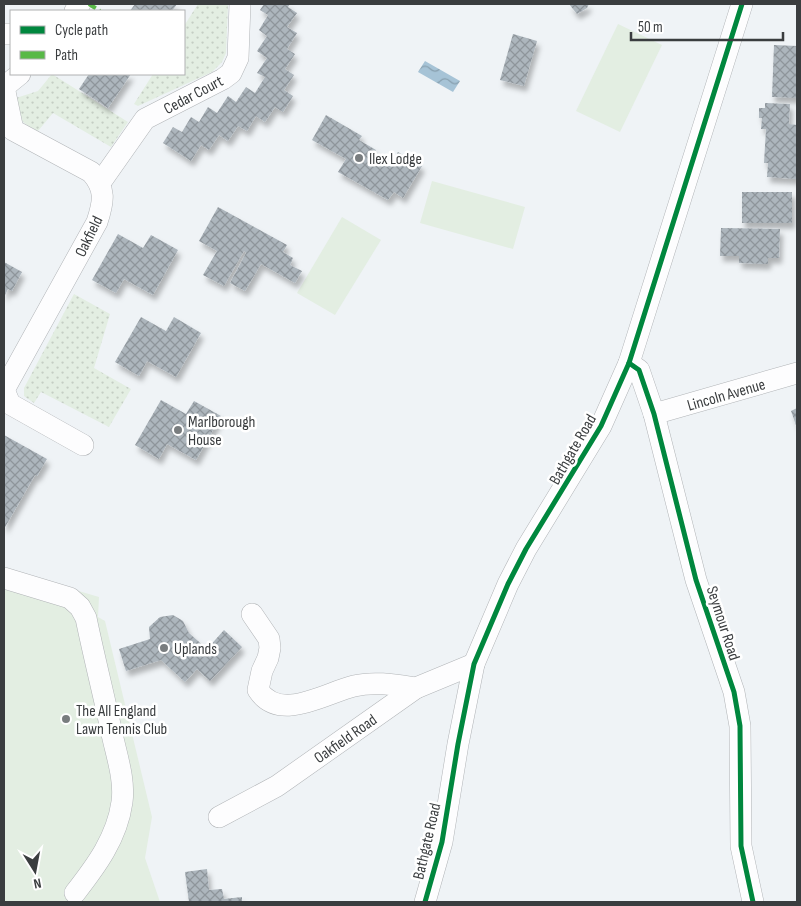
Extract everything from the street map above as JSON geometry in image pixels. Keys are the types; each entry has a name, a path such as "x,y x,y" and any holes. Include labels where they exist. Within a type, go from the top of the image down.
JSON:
{"street":[{"name":"Cedar Court","path":"100,182 145,119 231,73 237,64 238,58 240,4"},
{"name":"Bathgate Road","path":"425,902 442,842 458,744 474,664 508,584 526,549 601,426 629,363 742,4"},
{"path":"19,75 4,87 8,132 82,167 91,172 100,182"},
{"name":"Oakfield","path":"4,390 97,222 102,203 100,182"},
{"name":"Seymour Road","path":"629,363 639,370 654,414 696,580 734,692 740,726 742,846 753,902"},
{"name":"Lincoln Avenue","path":"654,414 797,373"},
{"path":"4,390 10,404 83,445"},
{"path":"4,578 70,598 80,607 86,618 122,781 122,802 118,820 104,853 75,894"},
{"path":"252,614 269,639 270,648 258,690 263,698 273,703 291,705 306,703 354,686 369,684 416,688"},
{"name":"Oakfield Road","path":"219,816 278,786 416,688 474,664"}],"shaded area":[{"path":"198,4 228,4 226,53 222,62 212,72 138,106 134,104 152,75 185,75 185,24"},
{"path":"618,24 662,45 620,132 576,111"},
{"path":"51,75 54,75 128,122 111,147 53,113 38,131 21,119 16,98 38,91"},
{"path":"432,181 525,207 513,249 420,223"},
{"path":"342,217 381,240 335,315 297,293"},
{"path":"74,294 110,314 94,368 131,389 109,427 41,392 34,403 24,396 24,388"},
{"name":"The All England Lawn Tennis Club","path":"4,569 99,597 98,617 105,621 152,817 145,858 160,902 4,902"}],"water":[{"path":"425,61 460,81 453,92 418,72"}],"building":[{"path":"135,4 177,4 173,10 131,10"},
{"path":"264,4 290,4 288,7 297,13 287,27 297,33 287,49 295,54 285,69 294,75 284,90 293,96 283,112 275,107 265,122 256,116 247,131 238,126 228,141 219,135 209,150 201,145 191,161 163,143 173,127 182,132 191,117 199,122 208,107 217,113 228,96 236,102 246,87 255,93 265,77 257,73 267,58 257,51 267,36 259,30 268,15 260,10"},
{"path":"569,4 589,4 587,8 577,14"},
{"path":"513,34 537,41 524,86 500,80"},
{"path":"774,45 797,46 797,98 772,97"},
{"path":"88,75 130,75 108,108 79,89"},
{"path":"765,103 790,104 789,124 797,125 797,179 767,177 768,163 764,163 766,129 761,129 762,118 759,118 759,108 765,108"},
{"name":"Ilex Lodge","path":"326,115 362,136 359,140 376,150 373,156 390,166 398,152 422,166 403,198 394,192 388,200 338,172 346,159 312,140"},
{"path":"742,192 792,192 792,223 742,223"},
{"path":"218,207 287,245 283,252 293,258 290,265 302,271 295,283 261,264 245,291 230,283 246,253 244,251 224,286 203,275 217,251 199,241"},
{"path":"721,228 780,229 779,258 768,258 768,264 739,263 739,256 720,256"},
{"path":"118,234 143,248 151,235 178,250 153,295 124,279 116,293 92,280"},
{"path":"4,262 22,272 12,291 8,289 4,297"},
{"path":"141,317 166,331 174,317 201,333 176,377 147,361 139,376 115,362"},
{"name":"Marlborough House","path":"161,400 186,414 194,401 221,416 196,460 167,444 159,459 135,445"},
{"path":"797,408 797,428 791,411"},
{"path":"4,435 47,459 37,476 35,475 4,529"},
{"name":"Uplands","path":"173,615 183,621 189,633 207,649 224,630 242,647 210,681 197,669 185,682 161,660 126,671 119,649 150,639 149,627 160,617"},
{"path":"207,869 209,890 222,889 224,899 242,897 242,902 189,902 185,872"}],"marked path":[{"path":"89,4 98,10"}],"cycle path":[{"path":"425,902 442,842 458,744 474,664 508,584 526,549 601,426 629,363 742,4"},
{"path":"629,363 639,370 654,414 696,580 734,692 740,726 741,846 753,902"}],"place":[{"name":"Ilex Lodge","path":"359,158"},
{"name":"Marlborough House","path":"178,430"},
{"name":"Uplands","path":"164,648"},
{"name":"The All England Lawn Tennis Club","path":"66,719"}]}
